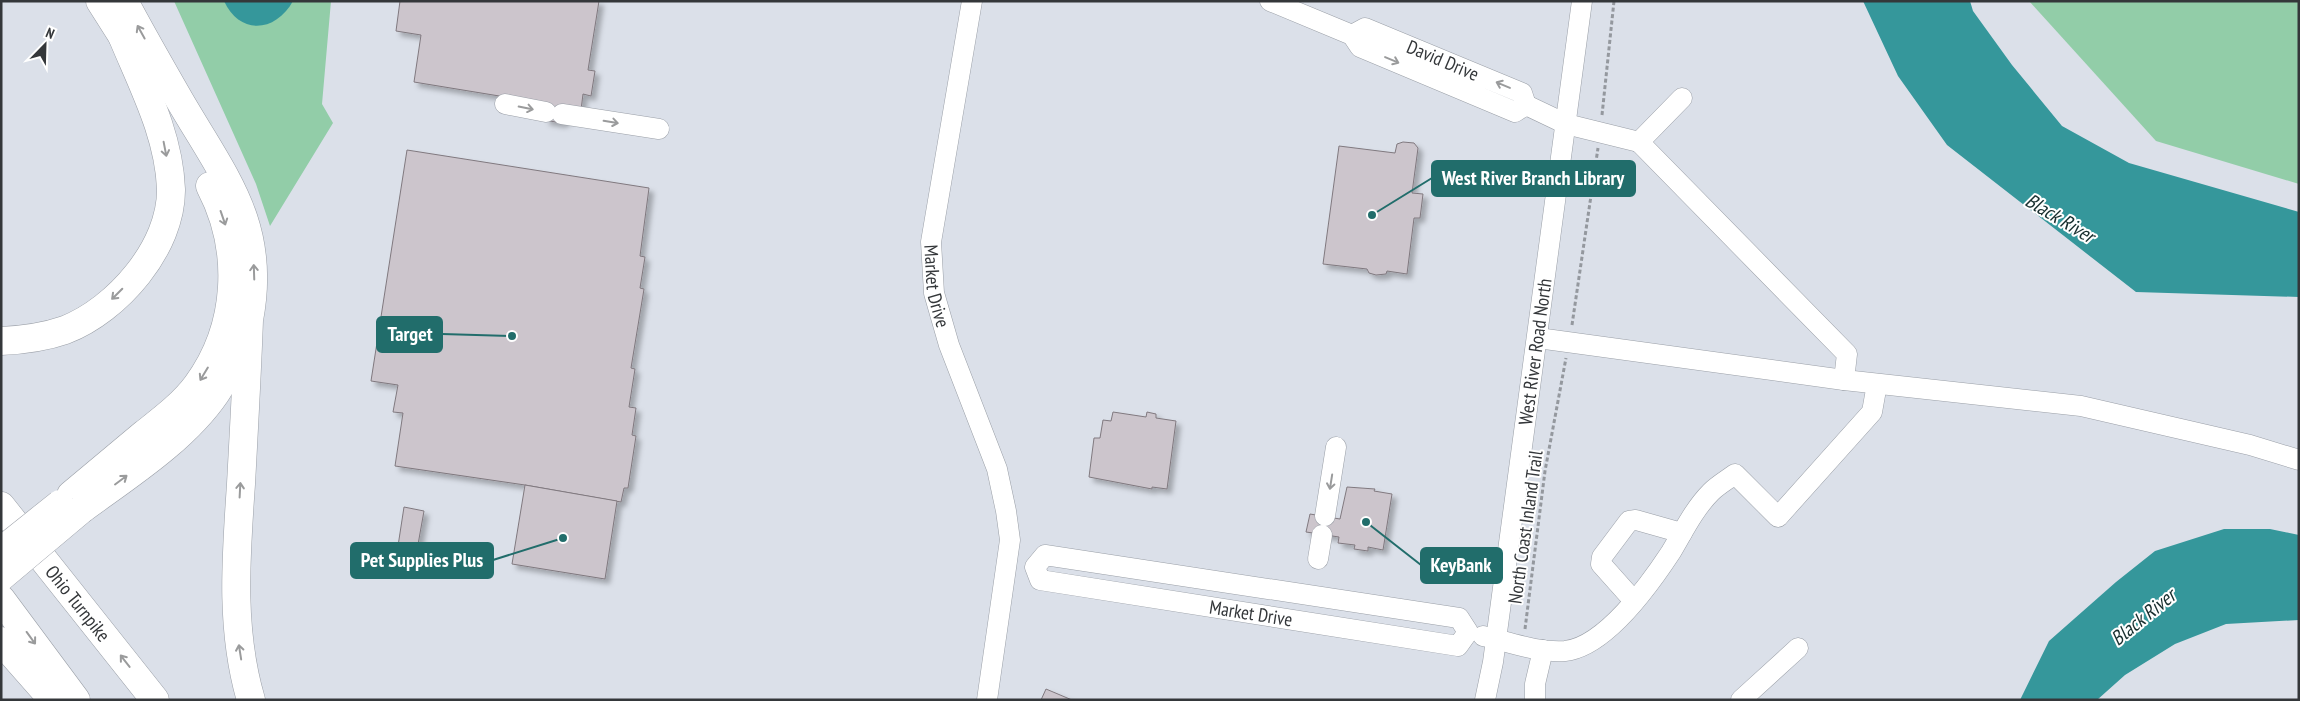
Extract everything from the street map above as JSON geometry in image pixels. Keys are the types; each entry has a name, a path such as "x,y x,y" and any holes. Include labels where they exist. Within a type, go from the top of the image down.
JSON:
{"highway":[{"path":"1,577 197,385 222,339 232,292 233,265 230,242 214,195 169,112 100,1"},
{"path":"124,1 212,154 245,220 253,255 254,293 249,320 235,606 240,652 251,700"},
{"path":"1,341 64,330 87,319 107,305 126,286 159,242 166,223 171,191 168,165 162,135 123,38"},
{"path":"1,551 76,502 147,460 194,418 216,393 230,366 249,320"},
{"name":"Ohio Turnpike","path":"1,506 154,700"},
{"path":"1,599 76,700"},
{"path":"1,641 53,700"}],"street":[{"name":"Market Drive","path":"972,1 932,242 934,293 949,345 997,469 1010,540 987,700"},
{"name":"David Drive","path":"1270,1 1352,36 1360,47 1515,112 1526,105 1566,124 1638,142"},
{"name":"West River Road North","path":"1485,700 1496,639 1538,338 1582,1"},
{"path":"1682,98 1638,142 1847,354 1844,380"},
{"path":"505,104 660,129"},
{"path":"1538,338 1844,380 2080,406 2250,445 2299,460"},
{"name":"Market Drive","path":"1468,632 1458,646 1040,580 1035,567 1045,555 1459,618 1468,632 1543,650 1566,651 1587,645 1610,629 1669,554 1711,492 1735,474 1778,517 1872,412 1877,384"},
{"path":"1318,559 1336,447"},
{"path":"1634,600 1601,564 1602,557 1629,521 1636,520 1682,533"},
{"path":"1007,563 1035,567"},
{"path":"1741,700 1798,648"},
{"path":"1535,700 1536,684 1543,650"}],"path":[{"name":"North Coast Inland Trail","path":"1523,645 1544,479 1569,342 1600,133 1614,1"}],"green space":[{"path":"174,1 331,1 322,104 333,123 270,226 256,184"},
{"path":"2029,1 2299,1 2299,184 2156,141"}],"water":[{"path":"224,1 293,1 277,19 268,24 258,26 248,25 239,20"},
{"name":"Black River","path":"1863,1 1970,1 1973,11 2012,65 2062,126 2129,163 2299,212 2299,297 2136,292 1947,145 1898,76"},
{"name":"Black River","path":"2224,529 2270,529 2299,535 2299,620 2226,624 2175,644 2125,675 2097,700 2020,700 2049,641 2116,582 2155,551"}],"building":[{"path":"400,1 599,1 588,70 595,71 591,96 583,94 581,110 561,123 545,120 548,104 414,82 421,35 396,31"},
{"path":"1403,142 1414,143 1418,148 1412,193 1423,194 1420,218 1414,218 1407,274 1387,271 1386,274 1376,275 1369,273 1367,269 1323,264 1339,146 1395,153 1397,144"},
{"path":"407,150 649,188 640,256 645,257 640,288 644,289 631,368 635,369 629,407 636,408 632,435 636,436 628,488 624,488 621,502 525,485 395,466 403,413 393,412 398,385 371,381"},
{"path":"1113,412 1146,417 1147,412 1156,414 1156,418 1176,421 1167,489 1152,487 1152,489 1089,477 1094,438 1100,438 1103,420 1111,421"},
{"path":"525,485 617,501 605,579 512,564"},
{"path":"1347,487 1375,489 1374,491 1392,494 1383,550 1368,547 1368,551 1354,549 1355,545 1338,543 1339,537 1306,532 1310,514 1340,519"},
{"path":"404,507 424,511 417,550 398,546"},
{"path":"1046,689 1072,700 1041,700"}],"place":[{"name":"West River Branch Library","path":"1372,215"},
{"name":"Target","path":"512,336"},
{"name":"KeyBank","path":"1366,522"},
{"name":"Pet Supplies Plus","path":"563,538"}]}
